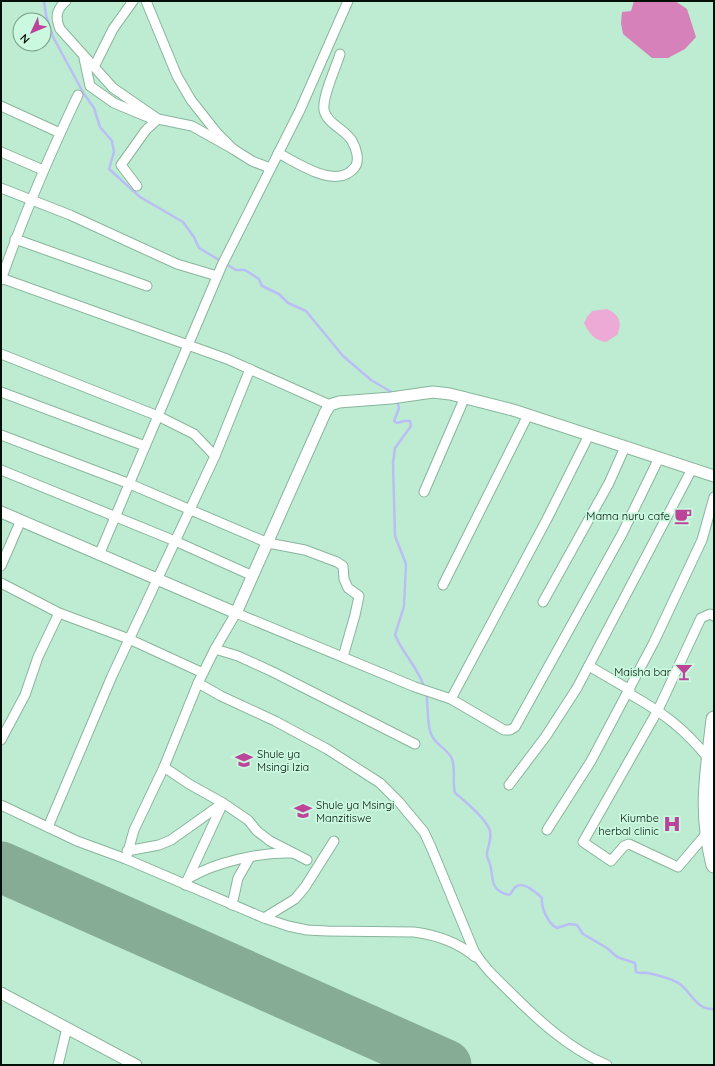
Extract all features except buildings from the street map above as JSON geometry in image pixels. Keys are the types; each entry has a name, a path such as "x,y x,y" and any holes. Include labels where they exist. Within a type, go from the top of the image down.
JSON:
{"highway":[{"path":"714,719 708,758 710,775 705,800 707,833 714,865"}],"street":[{"path":"66,1 59,7 57,13 57,22 64,34 113,88 157,120"},
{"path":"94,67 113,29 133,1"},
{"path":"146,1 177,76 196,106 217,133 233,149"},
{"path":"99,555 228,250 278,153 327,50 348,1"},
{"path":"278,153 333,178 345,175 356,165 358,159 353,142 343,130 330,120 324,109 326,94 340,54"},
{"path":"84,55 90,86 114,104 157,120 192,126 252,161 270,168"},
{"path":"78,95 42,170 1,279 188,345 250,369 330,405 339,402 404,397 433,392 465,397 528,415 714,476"},
{"path":"1,106 60,133"},
{"path":"137,186 122,165 146,130 157,120"},
{"path":"1,152 42,170"},
{"path":"1,188 70,215 177,264 217,276"},
{"path":"15,239 147,286"},
{"path":"1,354 158,416 194,434 215,456"},
{"path":"48,827 129,640 215,456 250,369"},
{"path":"1,392 145,446"},
{"path":"424,492 465,397"},
{"path":"127,855 134,830 164,767 198,683 215,649 236,614 330,405"},
{"path":"443,585 528,415"},
{"path":"1,435 130,484 268,543 305,550 337,562 343,566 348,588 359,596 359,601 343,657"},
{"path":"451,699 547,519 589,435"},
{"path":"543,602 600,499 625,447"},
{"path":"1,512 236,614 415,687 451,699 504,730 510,730 515,726 622,534 659,458"},
{"path":"509,784 546,736 577,688 692,468"},
{"path":"1,470 175,541 253,576"},
{"path":"547,830 591,762 629,691 696,556 706,529 714,497"},
{"path":"1,566 21,520"},
{"path":"1,583 59,612 129,640 203,673"},
{"path":"1,740 25,696 38,657 59,612"},
{"path":"707,833 678,867 630,844 624,846 611,861 582,842 658,710 702,618 710,614 714,616"},
{"path":"215,649 238,656 273,672 415,744"},
{"path":"589,666 658,710 688,735 708,758"},
{"path":"198,683 221,696 275,721 327,749 380,783 414,818 429,842 474,951 481,962"},
{"path":"164,767 248,820 262,836 307,860"},
{"path":"127,855 171,840 223,803"},
{"path":"187,882 223,803"},
{"path":"1,805 77,841 127,855 187,882 232,905 264,918 307,930 414,932 431,934 466,950 481,962 522,1005 557,1036 591,1058 607,1065"},
{"path":"264,918 295,899 305,887 334,841"},
{"path":"187,882 209,869 250,857 293,853"},
{"path":"232,905 238,878 250,857"},
{"path":"1,993 134,1065"},
{"path":"58,1065 67,1028"}],"shaded area":[{"path":"634,1 675,1 687,9 696,37 685,49 668,58 652,58 623,34 621,23 622,12 631,11"},
{"path":"607,309 617,316 620,327 617,335 606,342 593,336 584,323 592,311"}],"waterway":[{"path":"44,1 46,15 53,37 84,94 94,108 100,127 112,141 114,152 109,169 140,197 183,222 194,237 199,248 236,270 245,270 259,279 262,286 279,294 288,303 306,311 343,356 371,380 395,394"},
{"path":"397,400 399,408 394,421 397,423 410,421 411,426 395,448 393,463 395,536 406,564 404,606 395,635 418,673 424,687"},
{"path":"426,693 430,732 436,742 452,759 454,767 455,793 478,814 489,828 490,837 487,856 495,887 503,893 509,895 514,888 523,885 537,893 542,898 546,915 551,923 557,928 569,924 577,925 583,934 607,948 617,957 635,963 636,972 652,974 674,981 681,985 695,1001 703,1007 714,1009"}],"runway":[{"path":"1,867 446,1065"}],"place":[{"name":"Mama nuru cafe","path":"683,516"},
{"name":"Maisha bar","path":"684,672"},
{"name":"Shule ya Msingi Izia","path":"244,760"},
{"name":"Shule ya Msingi Manzitiswe","path":"303,811"},
{"name":"Kiumbe herbal clinic","path":"672,824"}]}
